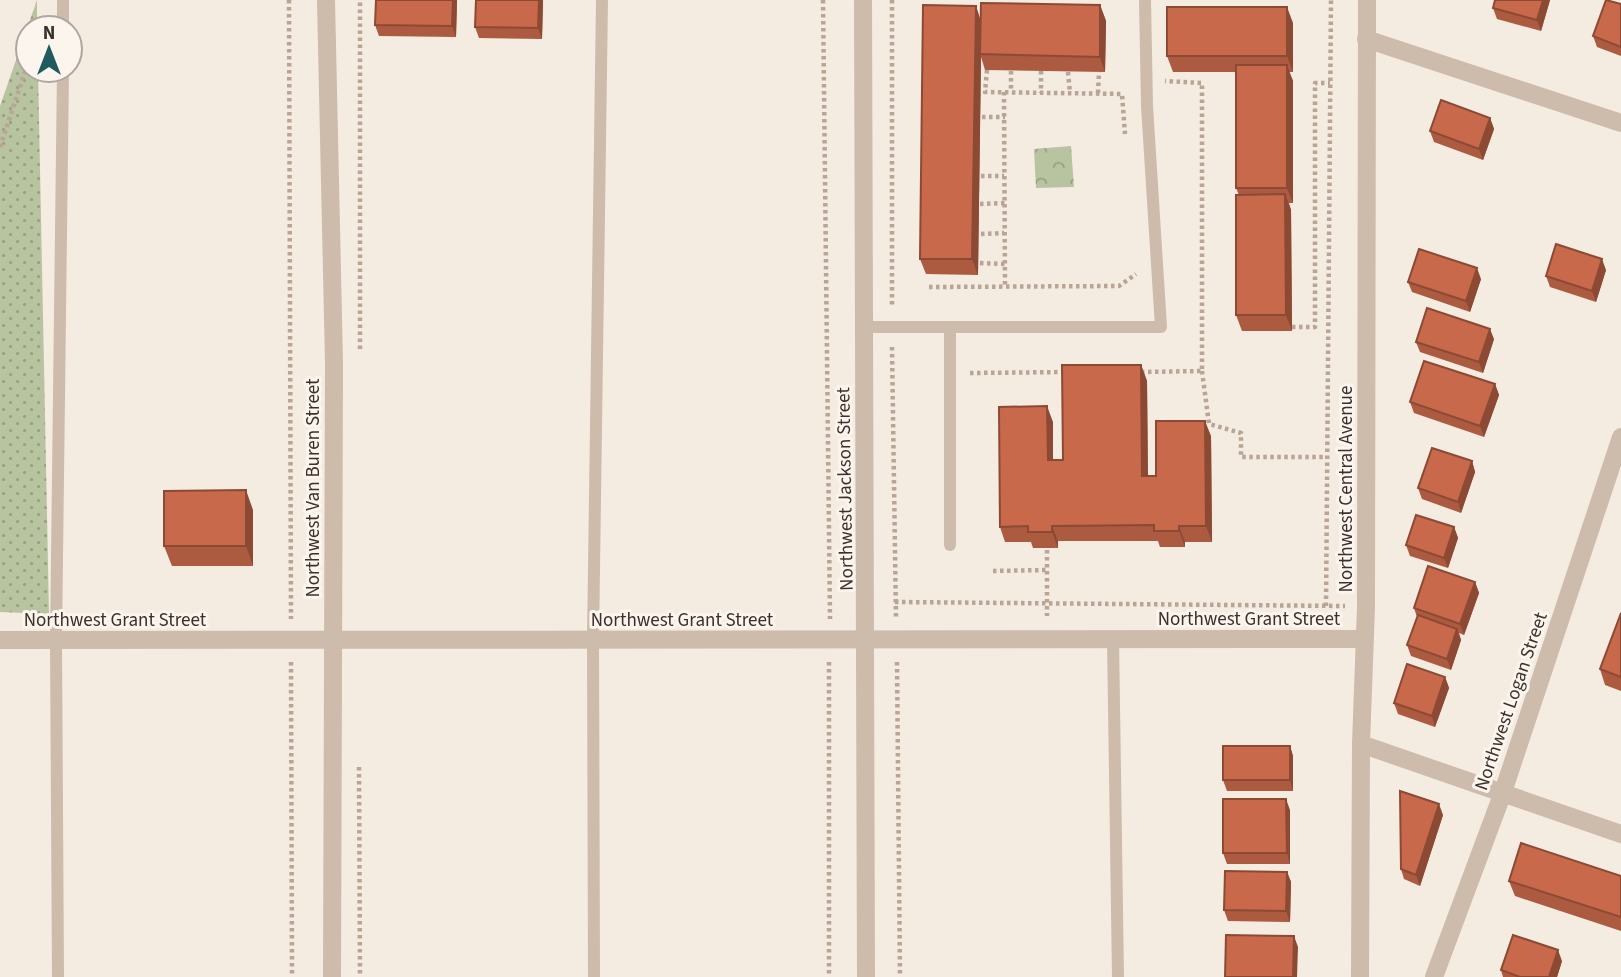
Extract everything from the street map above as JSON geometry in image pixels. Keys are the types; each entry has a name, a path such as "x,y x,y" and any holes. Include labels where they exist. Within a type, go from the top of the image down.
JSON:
{"street":[{"name":"Northwest Van Buren Street","path":"326,0 334,363 332,977"},
{"name":"Northwest Jackson Street","path":"863,0 866,977"},
{"name":"Northwest Central Avenue","path":"1360,977 1361,744 1366,607 1367,0"},
{"path":"1366,38 1621,123"},
{"name":"Northwest Logan Street","path":"1434,977 1502,795 1621,437"},
{"name":"Northwest Grant Street","path":"0,640 1364,639"},
{"path":"1361,744 1621,834"}],"lane":[{"path":"594,977 593,640 602,0"},
{"path":"863,327 1161,327 1147,106 1145,0"},
{"path":"58,977 56,640 62,84"},
{"path":"950,327 950,545"},
{"path":"1113,638 1118,977"}],"path":[{"path":"289,0 292,977"},
{"path":"823,0 830,617 826,640 830,669 830,977"},
{"path":"892,0 892,327 900,977"},
{"path":"1326,606 1331,0"},
{"path":"987,70 985,92 1122,94 1125,135"},
{"path":"1011,71 1011,92"},
{"path":"1041,71 1041,93"},
{"path":"1068,72 1070,93"},
{"path":"1098,93 1099,72"},
{"path":"1292,327 1315,327 1315,83 1330,83"},
{"path":"0,147 21,84"},
{"path":"1004,92 1005,287"},
{"path":"982,117 1005,117"},
{"path":"981,176 1005,176"},
{"path":"981,204 1005,203"},
{"path":"981,234 1005,233"},
{"path":"980,263 1005,264"},
{"path":"929,287 1119,286 1138,274"},
{"path":"1202,371 1209,424 1241,433 1241,457 1326,457"},
{"path":"1046,550 1046,638"},
{"path":"993,571 1047,570"},
{"path":"866,601 1366,607"}],"green space":[{"path":"37,0 37,14 32,14"},
{"path":"14,66 14,84 38,84 49,614 0,612 0,106"},
{"path":"1071,146 1074,187 1036,188 1034,149"}],"building":[{"path":"376,0 453,0 452,26 375,25"},
{"path":"476,0 539,0 538,28 475,27"},
{"path":"1495,0 1543,0 1537,20 1493,8"},
{"path":"1606,0 1621,4 1621,47 1593,36"},
{"path":"981,3 1100,5 1100,57 980,54"},
{"path":"923,5 976,6 972,259 920,259"},
{"path":"1167,7 1287,7 1287,56 1167,56"},
{"path":"1236,65 1287,65 1287,188 1236,188"},
{"path":"1441,100 1490,118 1479,149 1430,131"},
{"path":"1285,194 1286,315 1236,315 1236,195"},
{"path":"1556,244 1602,259 1592,291 1546,276"},
{"path":"1419,249 1477,268 1466,301 1408,282"},
{"path":"1427,308 1490,329 1479,362 1416,342"},
{"path":"1424,361 1495,384 1480,426 1410,402"},
{"path":"1062,365 1141,365 1142,476 1156,476 1156,421 1205,421 1206,526 1179,526 1179,531 1154,531 1154,525 1052,526 1052,532 1028,532 1028,526 1000,527 999,407 1047,406 1048,460 1063,460"},
{"path":"1432,448 1472,461 1458,502 1418,488"},
{"path":"246,490 246,546 164,546 164,491"},
{"path":"1416,515 1454,527 1444,558 1406,545"},
{"path":"1428,566 1475,582 1460,624 1414,608"},
{"path":"1621,613 1621,677 1600,669"},
{"path":"1418,615 1457,629 1447,659 1407,645"},
{"path":"1407,664 1445,677 1432,716 1394,703"},
{"path":"1223,746 1290,746 1290,780 1223,780"},
{"path":"1400,791 1439,804 1416,875 1401,869"},
{"path":"1223,799 1286,799 1287,853 1223,853"},
{"path":"1521,843 1621,876 1621,917 1509,881"},
{"path":"1225,871 1287,872 1286,911 1224,910"},
{"path":"1226,935 1294,936 1293,977 1225,977"},
{"path":"1513,935 1558,950 1549,977 1520,977 1501,970"}]}
